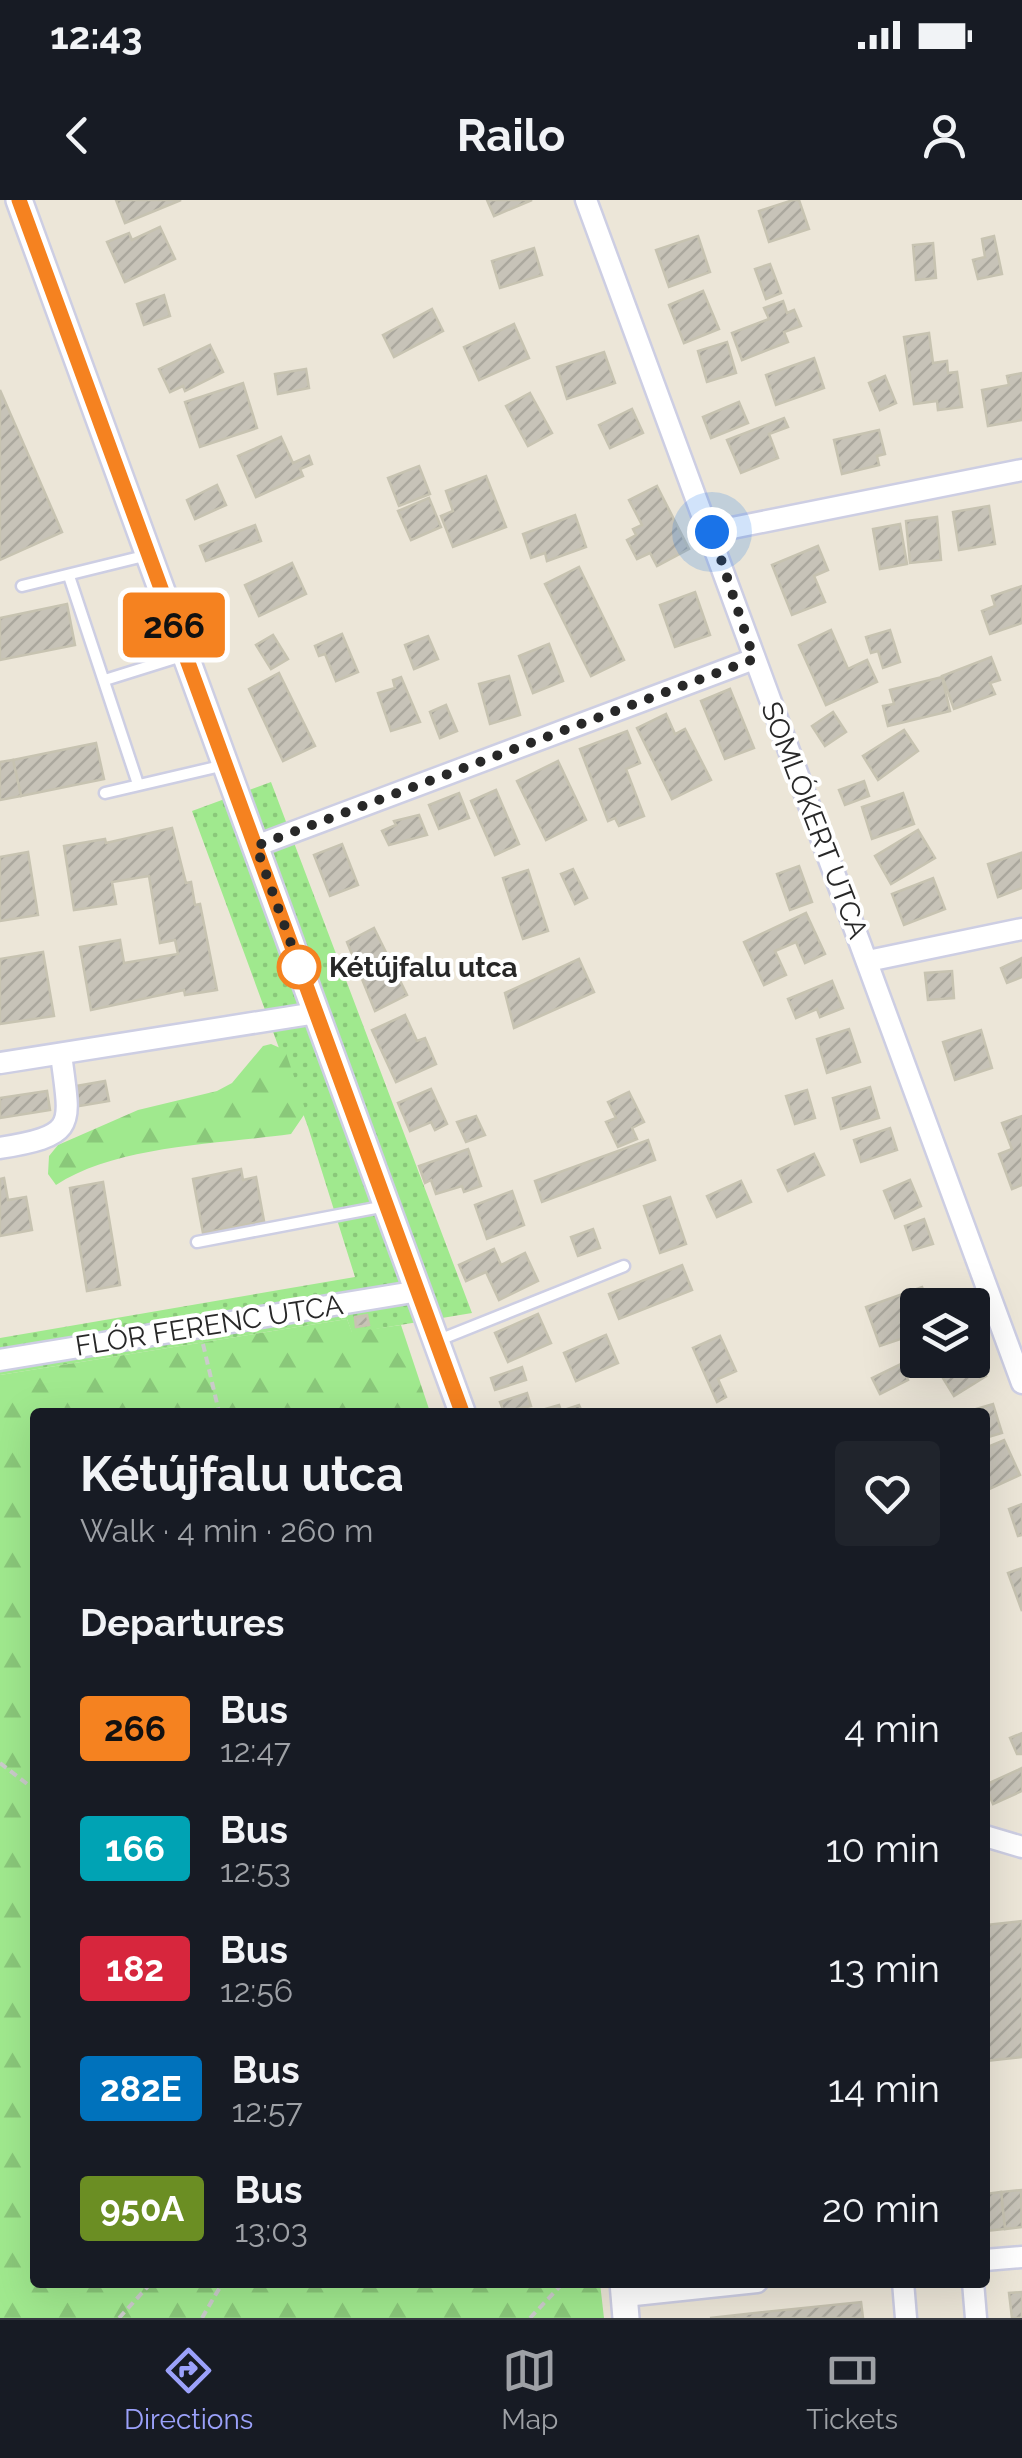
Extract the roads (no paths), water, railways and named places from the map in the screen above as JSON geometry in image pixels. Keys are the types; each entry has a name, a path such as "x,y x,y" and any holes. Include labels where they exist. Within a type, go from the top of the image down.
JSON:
{"street":[{"path":"19,200 461,1408"},
{"name":"SOMLÓKERT UTCA","path":"586,200 712,532 754,659 1022,1384"},
{"path":"712,532 1022,470"},
{"path":"256,846 754,659"},
{"path":"868,961 1022,929"},
{"path":"0,1063 316,1013"},
{"path":"0,1148 44,1141 60,1131 68,1114 61,1054"},
{"name":"FLÓR FERENC UTCA","path":"0,1360 419,1291"},
{"path":"990,1837 1022,1847"},
{"path":"990,2259 1022,2256"},
{"path":"625,2299 711,2288"},
{"path":"904,2288 906,2318"},
{"path":"973,2288 976,2318"}],"lane":[{"path":"22,586 148,555"},
{"path":"69,576 138,784"},
{"path":"105,680 185,654"},
{"path":"105,793 226,765"},
{"path":"197,1242 387,1206"},
{"path":"437,1341 624,1266"}],"place":[{"name":"Kétújfalu utca","path":"299,967"}]}
